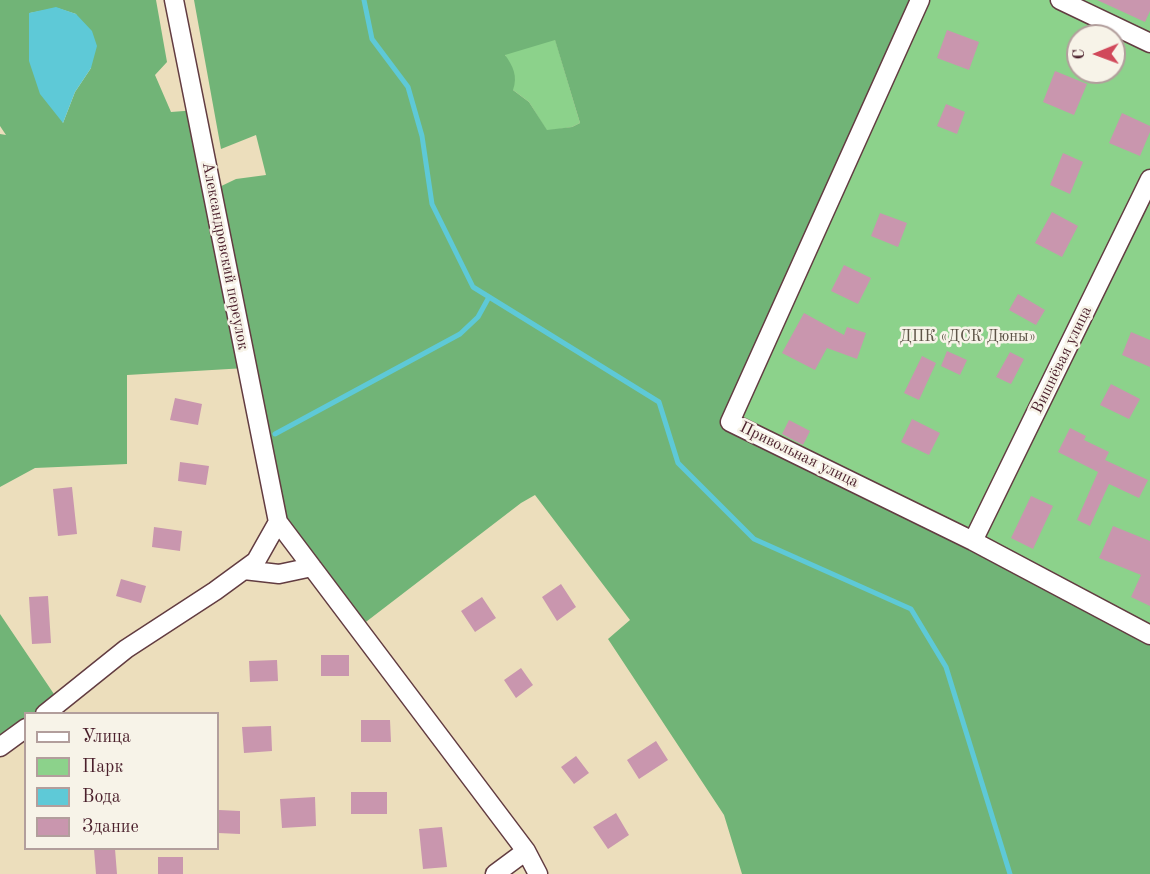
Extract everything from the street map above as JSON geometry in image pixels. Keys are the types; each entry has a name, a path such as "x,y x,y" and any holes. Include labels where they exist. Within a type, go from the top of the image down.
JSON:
{"street":[{"name":"Александровский переулок","path":"174,0 277,517"},
{"name":"Привольная улица","path":"920,0 730,422 973,541 1150,635"},
{"path":"1060,0 1150,43"},
{"name":"Вишнёвая улица","path":"973,541 1150,179"},
{"path":"47,712 126,649 215,591 256,561 277,517 312,567 526,850 538,874"},
{"path":"244,570 279,574 312,567"},
{"path":"0,747 24,729"},
{"path":"495,874 526,850"}],"green space":[{"path":"0,0 156,0 167,62 155,75 171,112 197,110 213,190 236,179 266,175 256,135 221,149 194,0 920,0 730,421 1150,636 1150,874 742,874 724,815 608,639 630,620 535,495 521,503 358,628 291,540 246,368 127,375 127,464 35,468 0,487 0,134 6,135 0,126","holes":["57,8 76,14 91,68 75,92 63,123 30,13","555,40 580,123 572,127 547,130 529,102 513,90 514,71 505,55"]},
{"name":"ДПК «ДСК Дюны»","path":"920,0 1150,0 1150,636 730,422"},
{"path":"555,39 580,123 572,127 547,131 529,102 513,90 505,54"},
{"path":"0,614 60,703 46,712 24,712 24,729 0,747"}],"water":[{"path":"56,7 76,14 92,31 97,46 91,68 75,92 63,123 40,94 29,61 29,13"}],"building":[{"path":"1097,0 1150,0 1150,11 1145,22"},
{"path":"947,30 979,42 969,70 937,58"},
{"path":"1055,71 1066,75 1066,84 1087,84 1074,115 1043,102"},
{"path":"946,104 965,112 957,134 937,126"},
{"path":"1122,113 1150,126 1150,132 1140,156 1109,143"},
{"path":"1063,153 1083,162 1070,194 1050,185"},
{"path":"1052,212 1078,226 1062,257 1035,243"},
{"path":"880,213 907,223 898,247 871,236"},
{"path":"844,265 871,278 858,304 831,291"},
{"path":"1018,294 1045,310 1036,325 1009,310"},
{"path":"804,313 844,335 847,327 866,333 857,359 827,348 815,370 782,353"},
{"path":"1131,332 1150,340 1150,367 1122,355"},
{"path":"947,351 967,360 960,375 941,366"},
{"path":"1010,352 1024,359 1011,384 996,377"},
{"path":"922,356 936,363 919,400 904,393"},
{"path":"1111,384 1140,399 1129,419 1100,405"},
{"path":"175,398 202,404 198,425 170,420"},
{"path":"912,419 940,433 929,455 901,442"},
{"path":"789,420 810,431 803,445 782,434"},
{"path":"1070,428 1086,436 1084,440 1109,452 1105,460 1148,480 1139,498 1109,484 1090,526 1077,520 1098,472 1058,452"},
{"path":"180,462 209,466 206,485 178,481"},
{"path":"72,487 77,534 58,536 53,489"},
{"path":"1031,496 1053,506 1033,549 1011,538"},
{"path":"1113,526 1150,541 1150,606 1131,597 1141,575 1099,558"},
{"path":"154,527 182,531 180,551 152,547"},
{"path":"121,579 146,586 141,603 116,596"},
{"path":"561,584 576,607 557,621 542,597"},
{"path":"48,596 51,643 32,644 29,597"},
{"path":"482,597 496,618 475,632 461,611"},
{"path":"321,655 349,655 349,676 321,676"},
{"path":"277,660 278,681 250,682 249,661"},
{"path":"521,668 533,685 516,698 504,680"},
{"path":"361,720 390,720 391,742 361,742"},
{"path":"271,726 272,751 244,753 242,727"},
{"path":"656,741 668,760 639,779 627,760"},
{"path":"576,756 589,773 574,784 561,767"},
{"path":"351,792 387,792 387,814 351,814"},
{"path":"315,797 316,826 282,828 280,799"},
{"path":"219,810 240,811 240,834 219,833"},
{"path":"616,813 629,835 608,849 593,827"},
{"path":"442,827 447,867 423,869 419,829"},
{"path":"94,850 115,850 117,874 96,874"},
{"path":"158,857 183,857 183,874 158,874"}],"waterway":[{"path":"364,0 372,39 408,87 422,136 432,204 473,287 659,402 678,463 754,539 911,609 946,667 1010,874"},
{"path":"275,434 460,334 478,317 489,297"}]}
